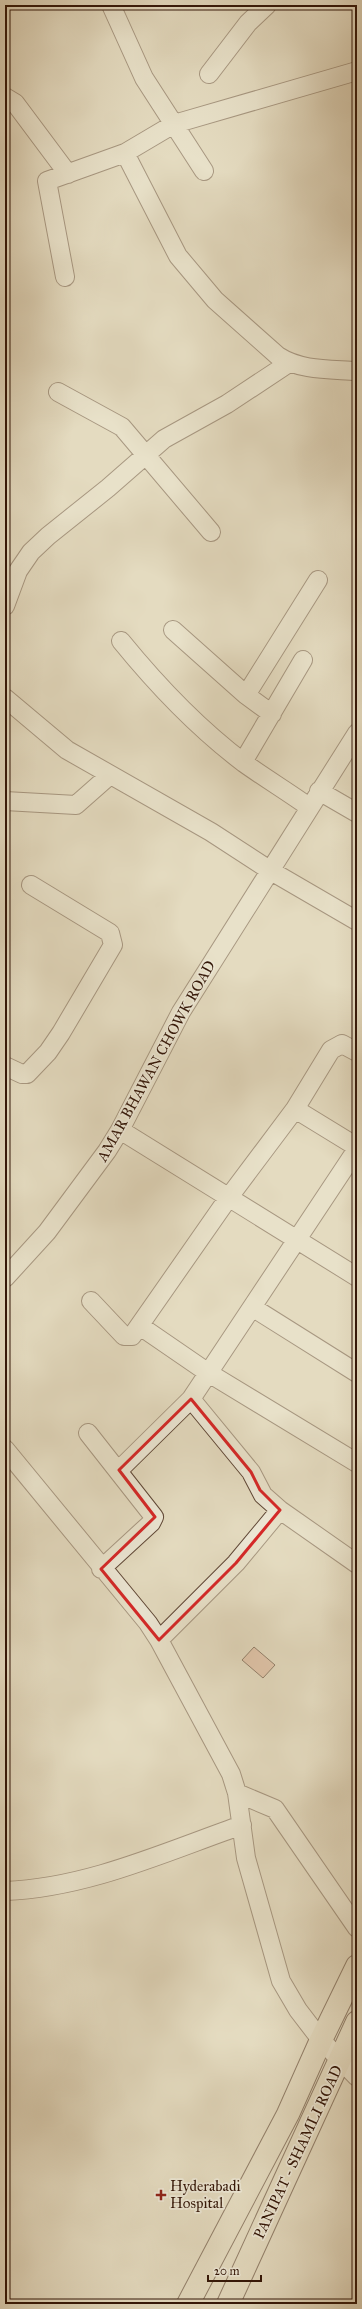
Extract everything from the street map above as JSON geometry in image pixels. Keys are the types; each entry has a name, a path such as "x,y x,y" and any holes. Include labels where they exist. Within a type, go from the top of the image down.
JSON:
{"highway":[{"name":"PANIPAT - SHAMLI ROAD","path":"188,2304 288,2114 321,2040 357,1966"},
{"name":"PANIPAT - SHAMLI ROAD","path":"228,2304 357,2022"}],"street":[{"path":"111,5 144,78 204,171"},
{"path":"209,74 248,23 267,5"},
{"path":"65,277 47,181 125,153 174,124 357,71"},
{"path":"5,96 15,103 68,174"},
{"path":"125,153 178,256 215,300 263,344 289,363 311,368 357,371"},
{"path":"5,606 18,571 30,552 48,536 108,488 164,439 227,404 289,363"},
{"path":"58,392 122,427 144,456 211,532"},
{"path":"246,695 318,580"},
{"path":"173,630 246,695 272,714"},
{"path":"121,641 146,672 243,762 309,807"},
{"path":"243,762 303,660"},
{"path":"5,698 67,750 211,832 271,871 357,922"},
{"name":"AMAR BHAWAN CHOWK ROAD","path":"5,1278 48,1232 82,1187 120,1130 181,1012 357,733"},
{"path":"5,801 76,805 110,775"},
{"path":"319,792 357,813"},
{"path":"5,1066 22,1074 27,1074 48,1052 112,945 110,933 31,885"},
{"path":"91,1301 124,1336 132,1336 229,1197 295,1109 334,1047 342,1044 357,1052"},
{"path":"119,1470 191,1399 207,1372 252,1307 357,1148 295,1109"},
{"path":"120,1130 357,1277"},
{"path":"252,1307 357,1374"},
{"path":"140,1326 207,1372 357,1463"},
{"path":"191,1399 251,1472 260,1490 280,1510 357,1564"},
{"path":"88,1433 119,1470 154,1517 151,1523 101,1569"},
{"path":"5,1449 34,1481 101,1569 148,1623 159,1640 231,1774 237,1793 246,1858 274,1962 281,1981 298,2010 321,2040 339,2061 357,2077"},
{"path":"159,1640 236,1563 280,1510"},
{"path":"237,1793 275,1808 357,1928"},
{"path":"5,1891 22,1891 83,1880 242,1825"}],"highlighted area":[{"path":"191,1399 251,1472 260,1490 280,1510 236,1563 159,1640 101,1569 155,1517 119,1470"}],"building":[{"path":"254,1647 275,1665 263,1678 242,1660"}],"place":[{"name":"Hyderabadi Hospital","path":"161,2195"}]}
